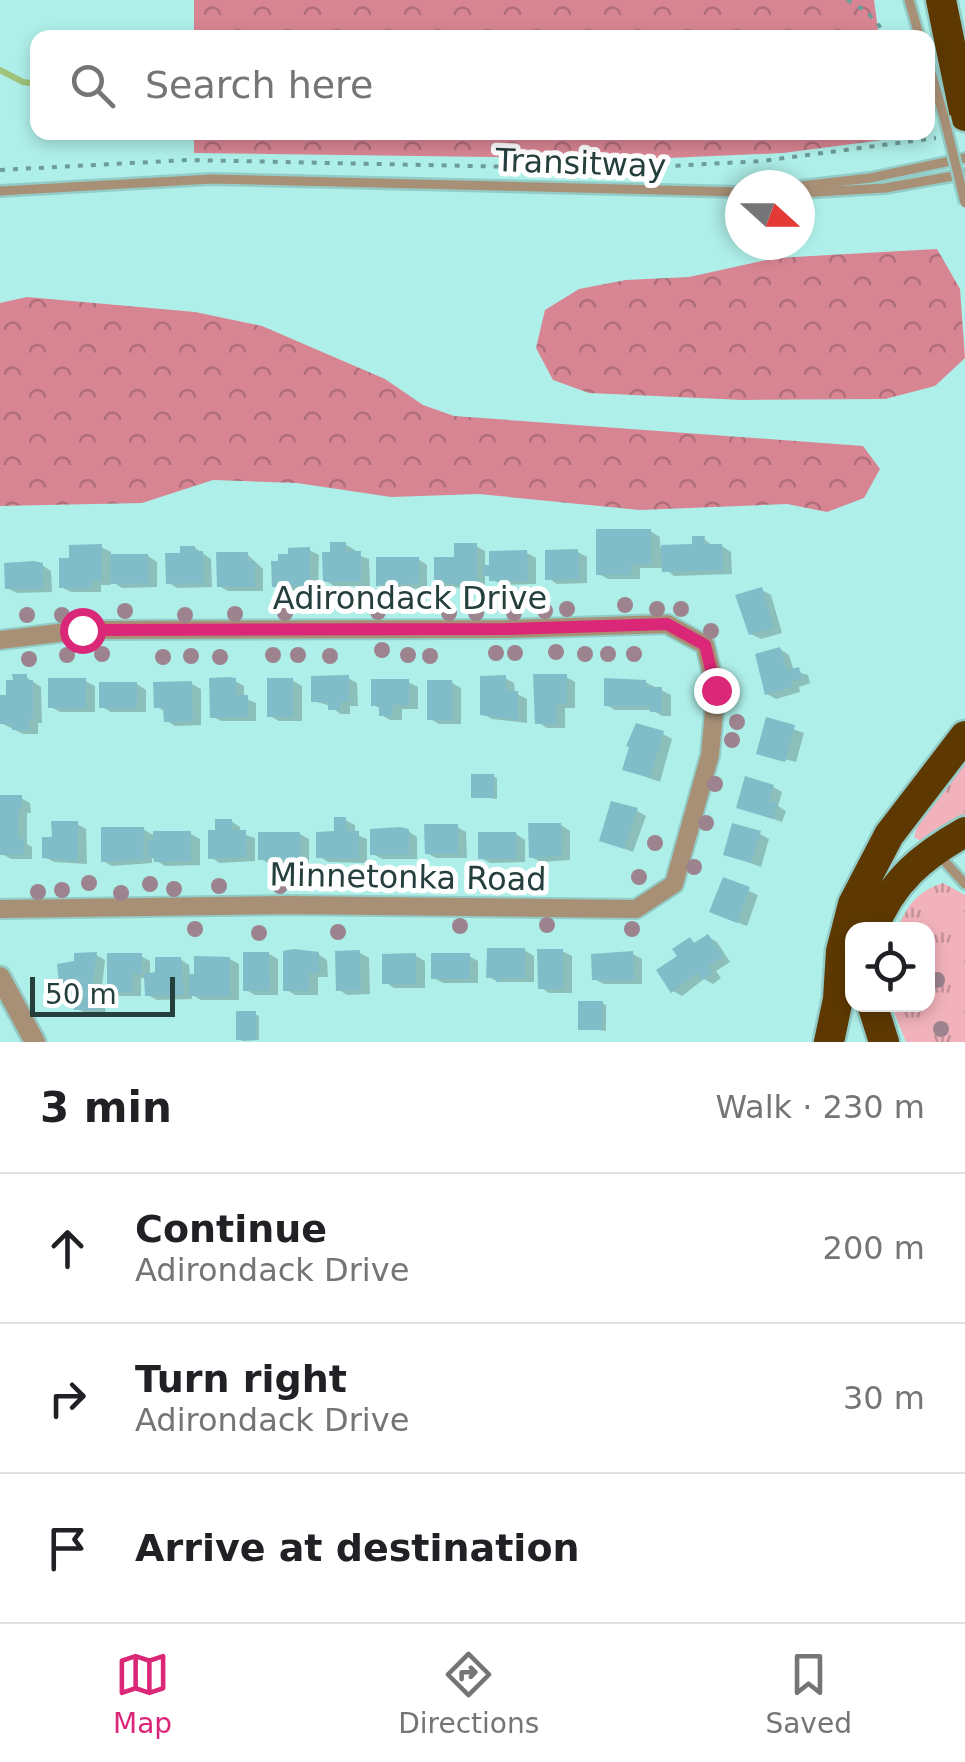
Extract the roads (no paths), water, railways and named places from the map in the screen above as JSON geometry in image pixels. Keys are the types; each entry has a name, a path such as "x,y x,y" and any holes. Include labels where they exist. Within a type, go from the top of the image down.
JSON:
{"highway":[{"path":"941,0 956,120"},
{"path":"949,0 965,48"},
{"path":"829,1042 838,999 841,951 853,904 889,835 965,736"},
{"path":"876,922 908,870 934,849 965,832"},
{"path":"838,999 848,1042"},
{"path":"875,1012 884,1042"}],"street":[{"name":"Adirondack Drive","path":"0,640 82,630 506,629 667,624 705,645 716,690 710,755"},
{"name":"Minnetonka Road","path":"0,909 286,905 636,910 674,884 710,755"},
{"path":"0,978 36,1042"}],"lane":[{"path":"909,0 918,30"},
{"path":"935,76 956,120 965,203"},
{"path":"815,187 965,158"},
{"path":"815,190 885,188 965,174"},
{"name":"Transitway","path":"0,191 212,178 725,192"},
{"path":"934,849 965,884"}],"waterway":[{"path":"0,70 30,83"}]}
